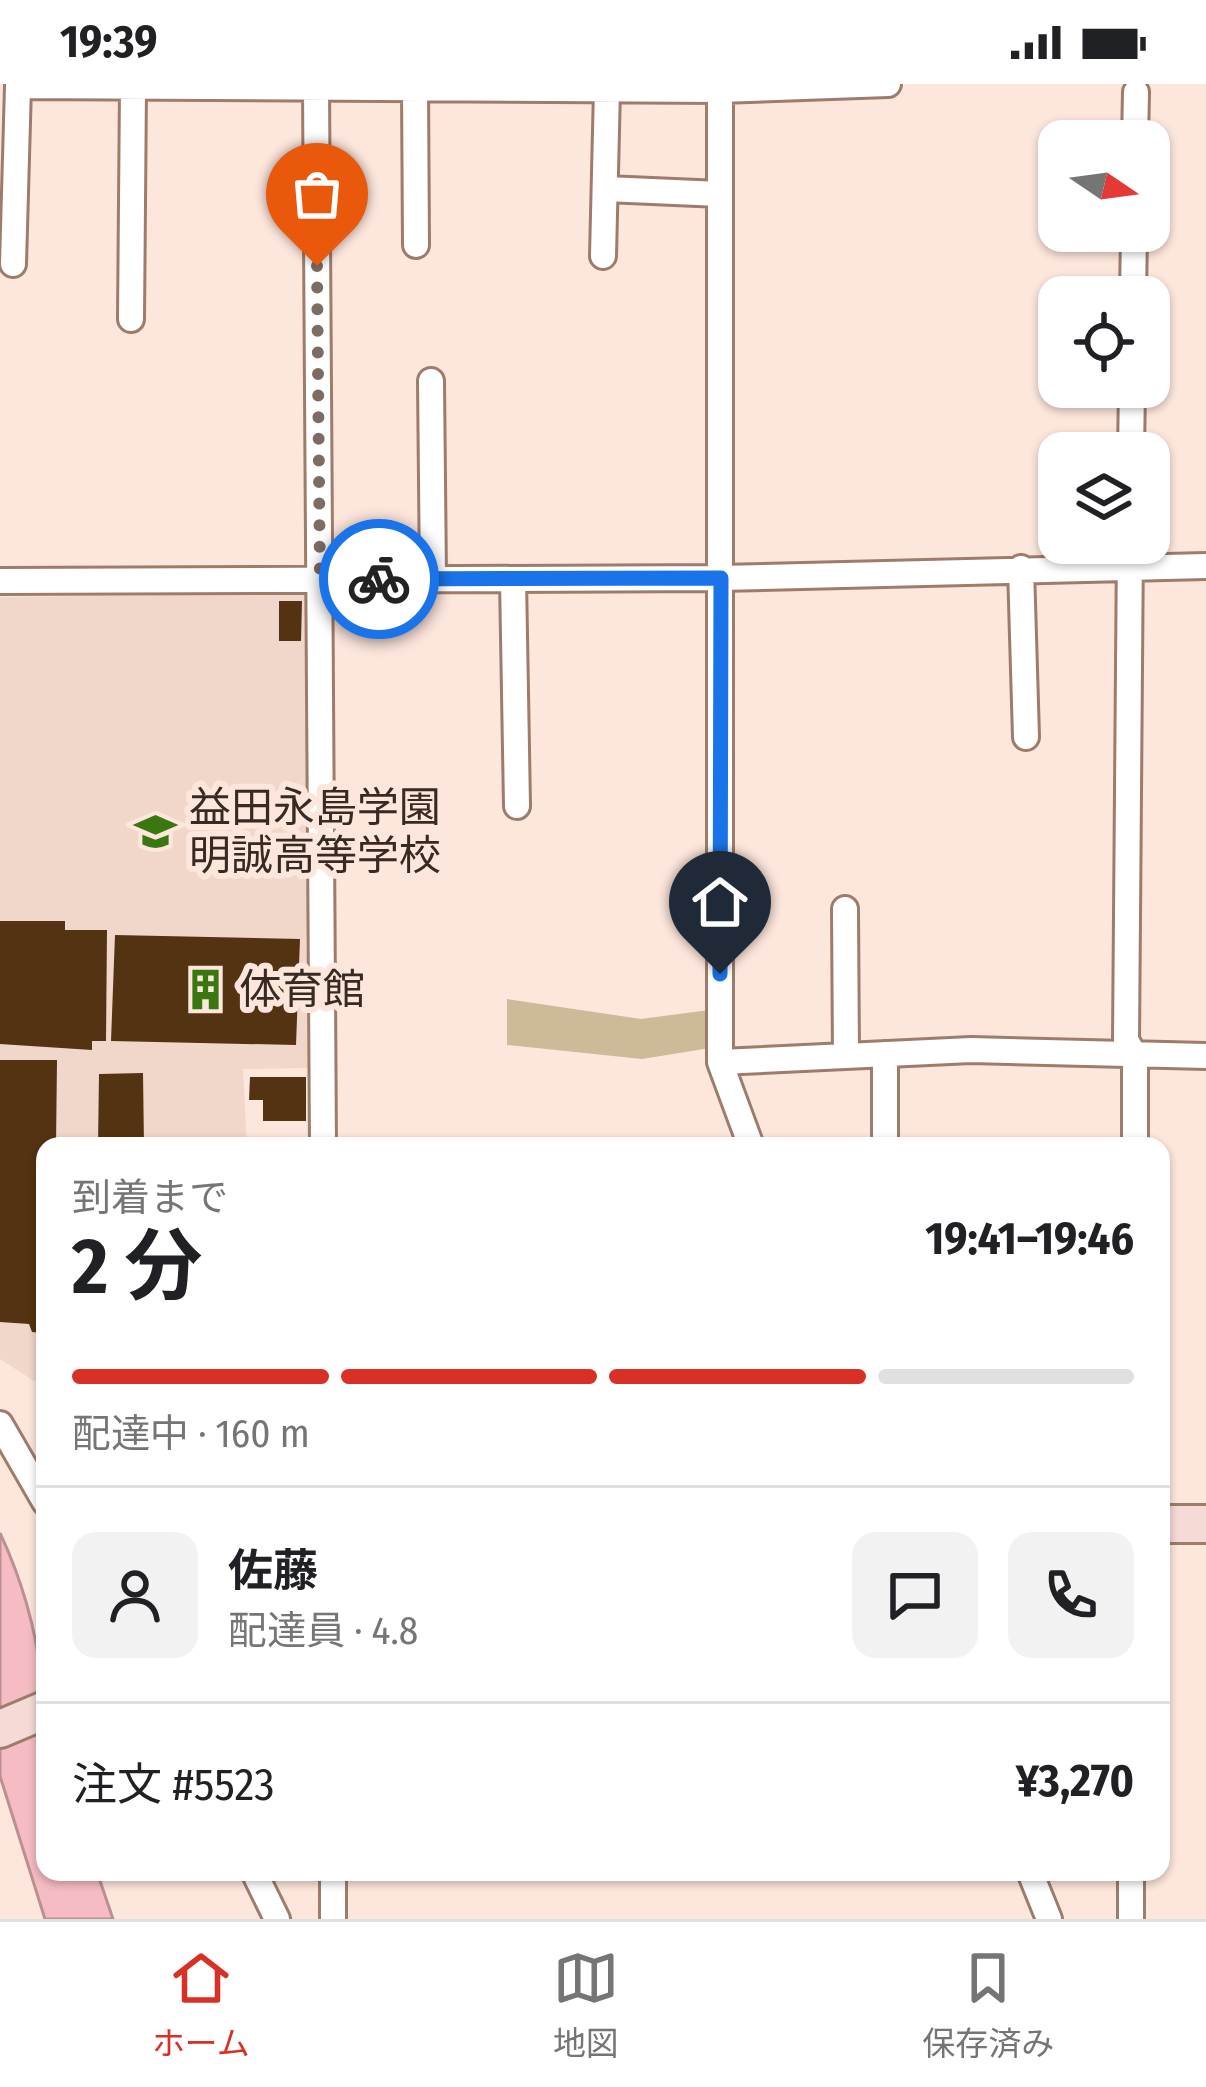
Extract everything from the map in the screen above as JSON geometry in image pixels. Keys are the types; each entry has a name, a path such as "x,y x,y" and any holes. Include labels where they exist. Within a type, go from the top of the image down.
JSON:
{"main road":[{"path":"1170,1524 1206,1524"},
{"path":"0,1729 36,1714"}],"street":[{"path":"13,264 18,85 607,89 888,84"},
{"path":"131,320 133,87"},
{"path":"720,87 720,1062 748,1137"},
{"path":"316,88 323,1137"},
{"path":"416,88 416,244"},
{"path":"603,256 607,89"},
{"path":"1135,120 1136,92"},
{"path":"606,189 720,194"},
{"path":"431,381 433,579"},
{"path":"1170,560 1206,566"},
{"path":"0,581 721,578 1052,564"},
{"path":"1130,564 1126,1040 1135,1056 1136,1137"},
{"path":"1021,568 1026,737"},
{"path":"513,579 517,806"},
{"path":"845,909 846,1056"},
{"path":"720,1062 971,1050 1206,1056"},
{"path":"885,1054 885,1137"},
{"path":"0,1424 36,1486"},
{"path":"258,1881 277,1919"},
{"path":"333,1881 333,1919"},
{"path":"1033,1881 1048,1919"},
{"path":"1131,1881 1131,1919"}],"shaded area":[{"name":"益田永島学園 明誠高等学校","path":"307,594 314,1068 243,1069 247,1137 36,1137 34,1381 0,1359 0,597"},
{"path":"507,999 641,1019 709,1010 710,1048 642,1059 507,1045"},
{"path":"0,1533 36,1644 36,1881 100,1881 113,1919 45,1919 0,1776"}],"building":[{"path":"279,601 302,601 301,641 279,641"},
{"path":"0,921 65,921 65,930 107,930 106,1041 92,1041 92,1050 0,1044"},
{"name":"体育館","path":"115,935 300,939 296,1045 111,1041"},
{"path":"0,1060 57,1060 56,1137 36,1137 36,1332 29,1324 0,1322"},
{"path":"143,1073 144,1137 98,1137 99,1074"},
{"path":"250,1077 306,1077 306,1121 263,1121 263,1100 249,1100"}],"way so far":[{"path":"317,266 320,580 379,579"}],"place":[{"name":"益田永島学園 明誠高等学校","path":"155,832"},
{"name":"体育館","path":"205,990"}],"route":[{"path":"379,579 721,578 720,974"}]}
